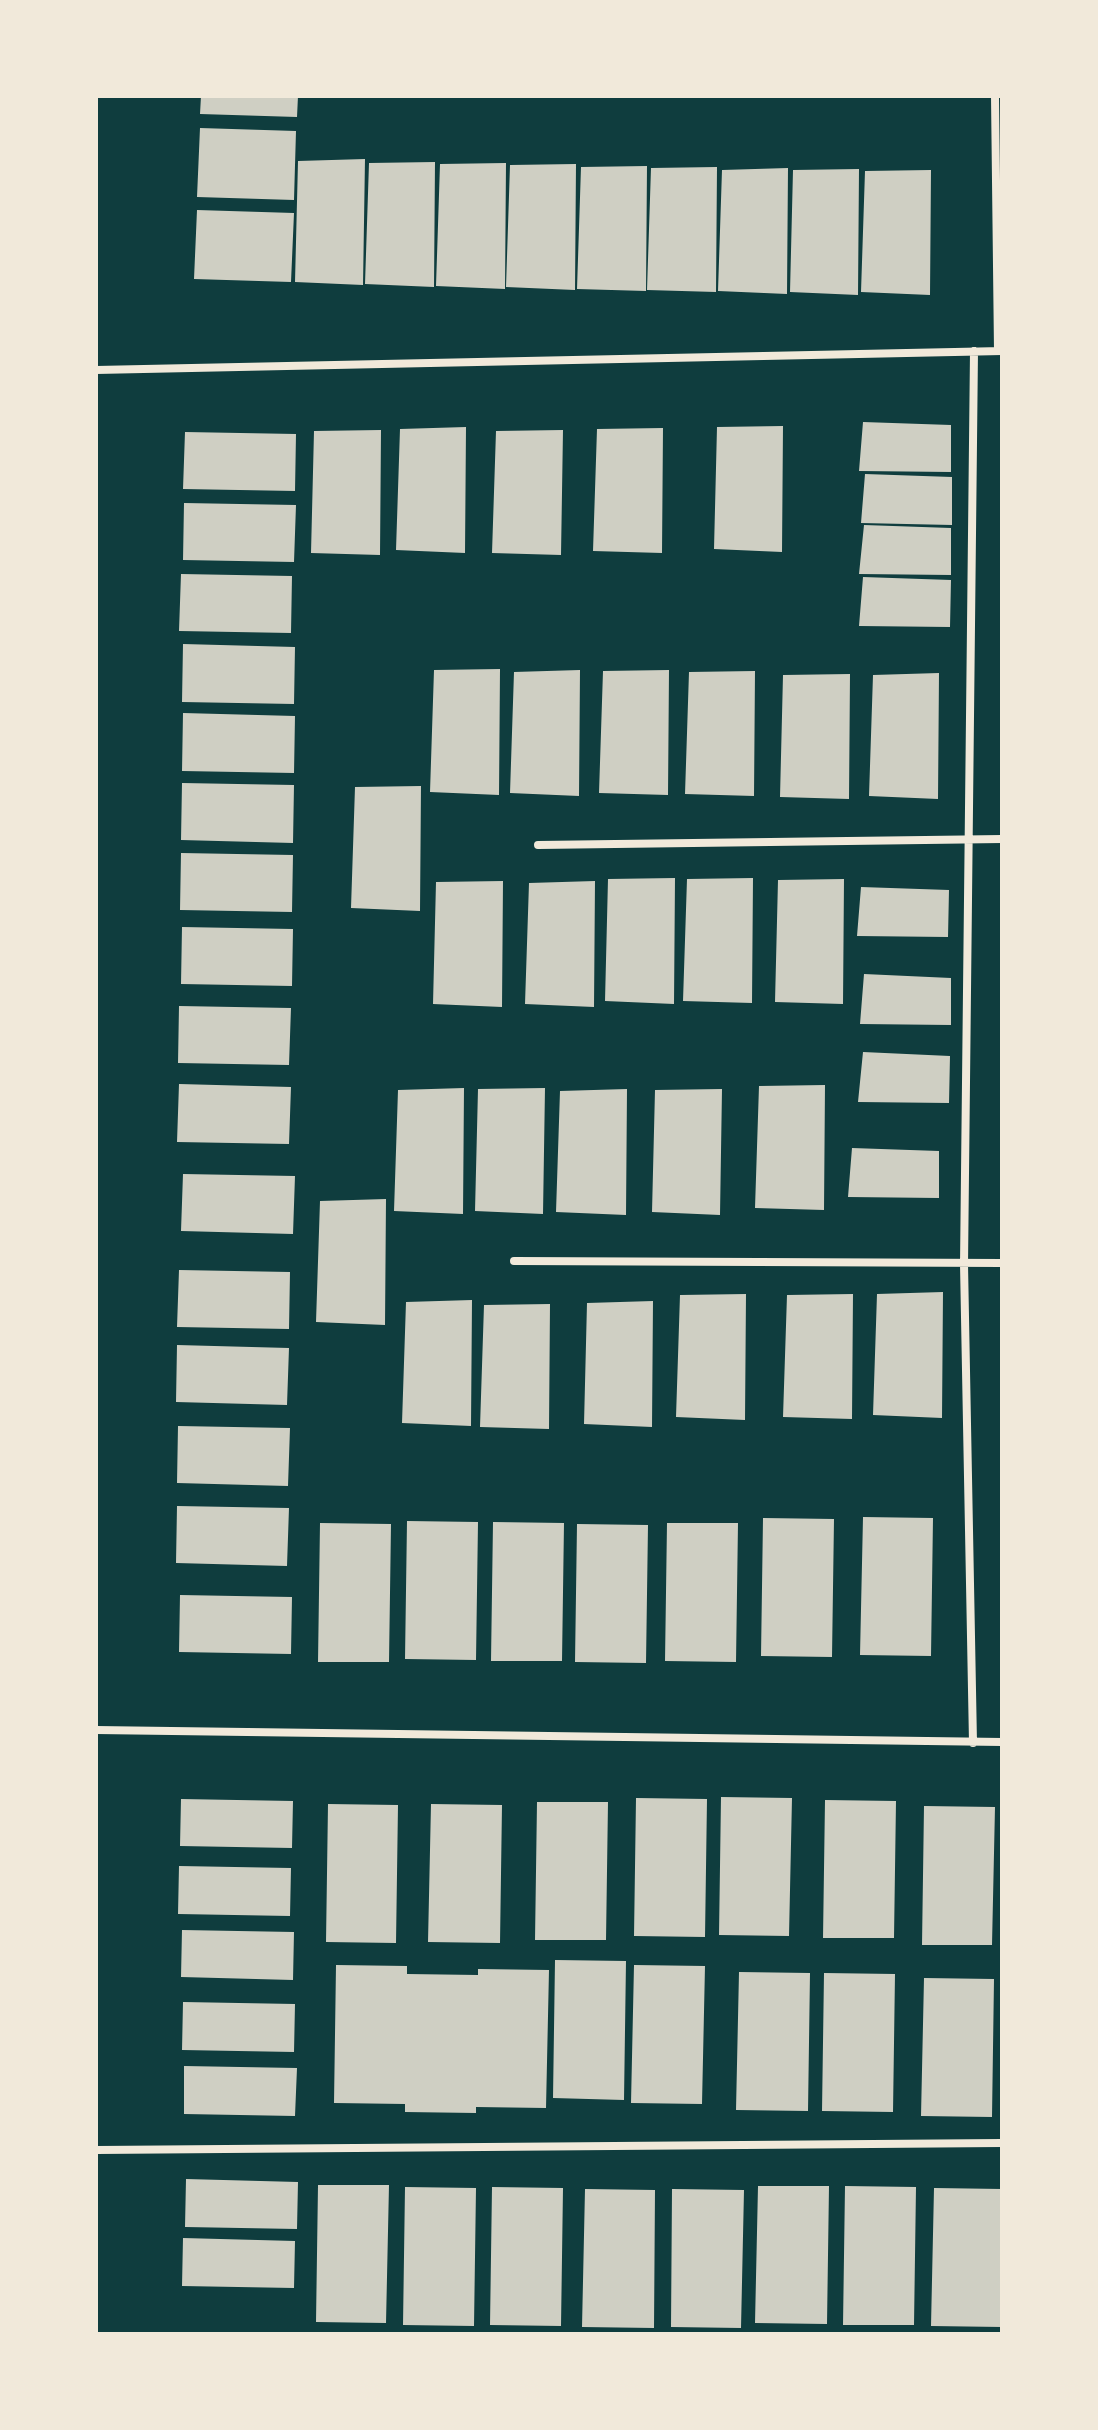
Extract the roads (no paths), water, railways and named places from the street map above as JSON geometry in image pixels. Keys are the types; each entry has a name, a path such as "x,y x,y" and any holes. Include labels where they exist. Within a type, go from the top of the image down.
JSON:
{"street":[{"path":"96,370 1000,351 995,96"},
{"path":"973,1743 964,1264 974,351"},
{"path":"538,845 1002,839"},
{"path":"514,1261 1002,1263"},
{"path":"96,1730 1002,1742"},
{"path":"96,2150 1002,2143"}]}
